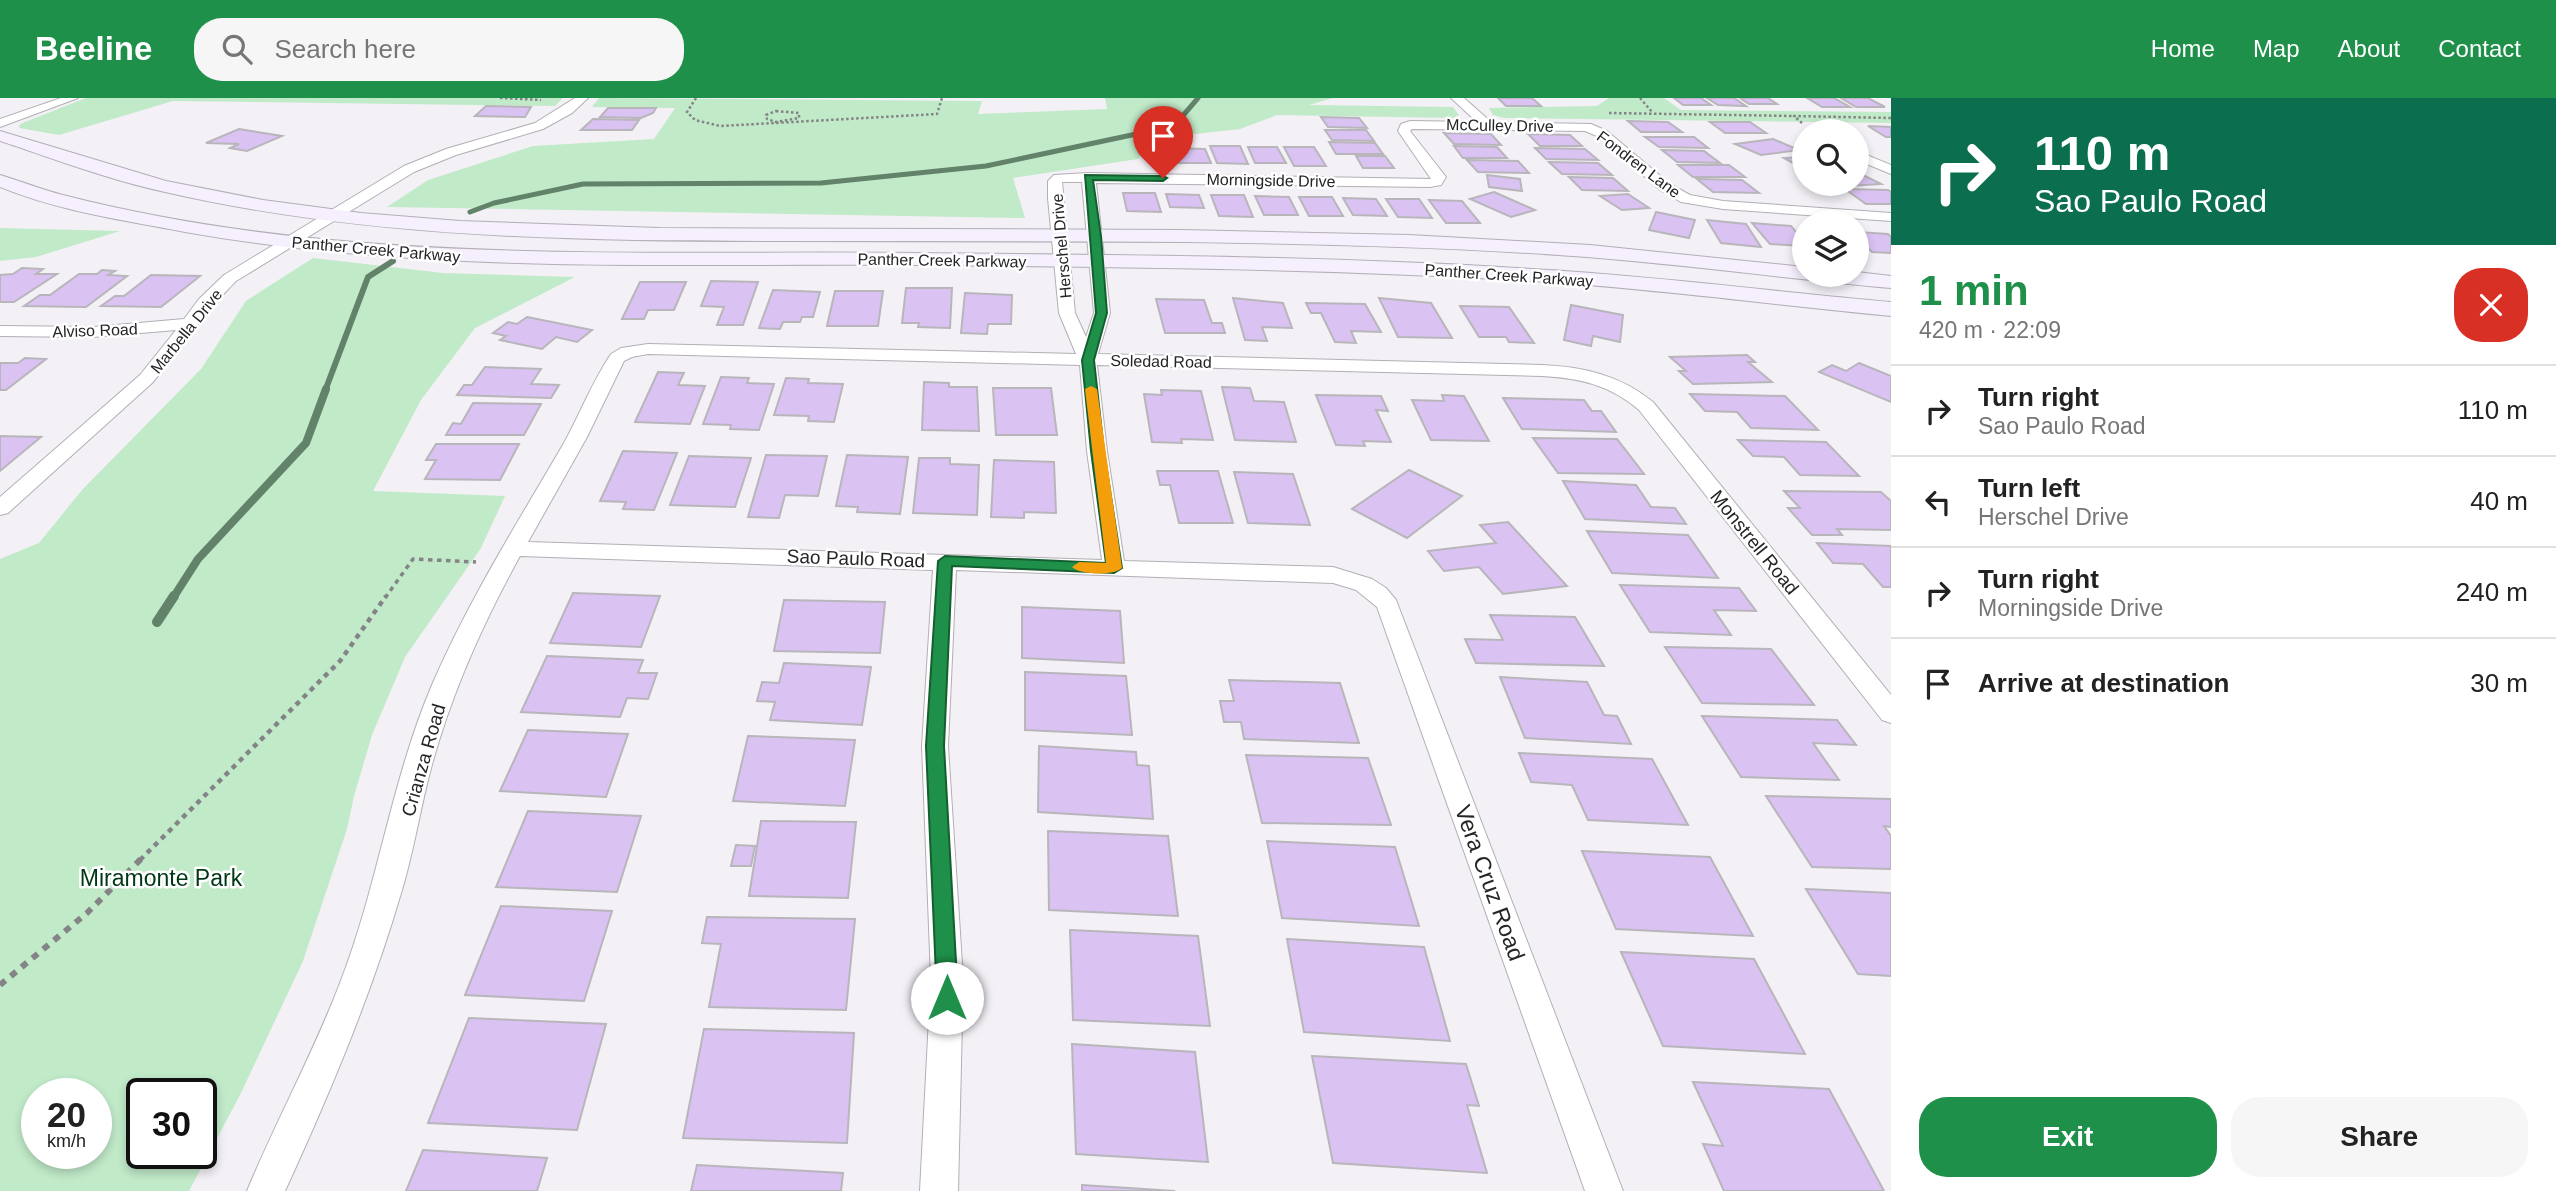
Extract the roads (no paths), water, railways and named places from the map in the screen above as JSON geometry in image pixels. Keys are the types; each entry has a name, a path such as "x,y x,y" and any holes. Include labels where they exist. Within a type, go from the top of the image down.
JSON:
{"main road":[{"name":"Panther Creek Parkway","path":"0,136 79,164 165,187 332,215 417,223 584,232 1061,235 1440,242 1563,249 1792,272"},
{"name":"Panther Creek Parkway","path":"0,180 108,210 169,223 288,242 454,257 560,261 834,258 1061,261 1430,270 1555,276 1891,309"},
{"path":"1869,280 1891,282"}],"street":[{"path":"0,113 41,98"},
{"path":"0,123 72,98"},
{"name":"Marbella Drive","path":"0,508 146,379 165,358 205,302 223,284 409,169 539,125 559,115 582,98"},
{"path":"1457,98 1486,124"},
{"name":"McCulley Drive","path":"1436,182 1439,177 1404,131 1408,125 1486,124 1591,128"},
{"name":"Fondren Lane","path":"1591,128 1603,134 1675,195 1686,199 1723,205 1891,217"},
{"path":"1869,160 1891,170"},
{"name":"Morningside Drive","path":"1065,177 1419,184 1436,182"},
{"name":"Herschel Drive","path":"1065,177 1055,181 1067,313 1088,360 1097,451 1114,568"},
{"name":"Herschel Drive","path":"1088,177 1102,313 1088,360"},
{"name":"Alviso Road","path":"0,331 93,332 190,324"},
{"name":"Soledad Road","path":"627,352 648,349 1545,370 1583,374 1610,381"},
{"name":"Crianza Road","path":"266,1191 331,1047 371,943 392,874 419,761 444,685 465,638 577,437 617,358 627,352"},
{"name":"Monstrell Road","path":"1610,381 1631,393 1646,406 1891,713"},
{"name":"Sao Paulo Road","path":"513,549 1333,575 1364,584"},
{"path":"939,1191 947,979 935,746 945,561"},
{"name":"Vera Cruz Road","path":"1364,584 1376,591 1388,606 1604,1191"}],"waterway":[{"path":"470,212 494,203 583,184 821,183 986,166 1174,126 1198,98"},
{"path":"325,391 368,277 393,261"},
{"path":"173,598 198,559 306,443 326,389"},
{"path":"157,622 174,596"}],"park label":[{"name":"Miramonte Park","path":"161,878"}]}
